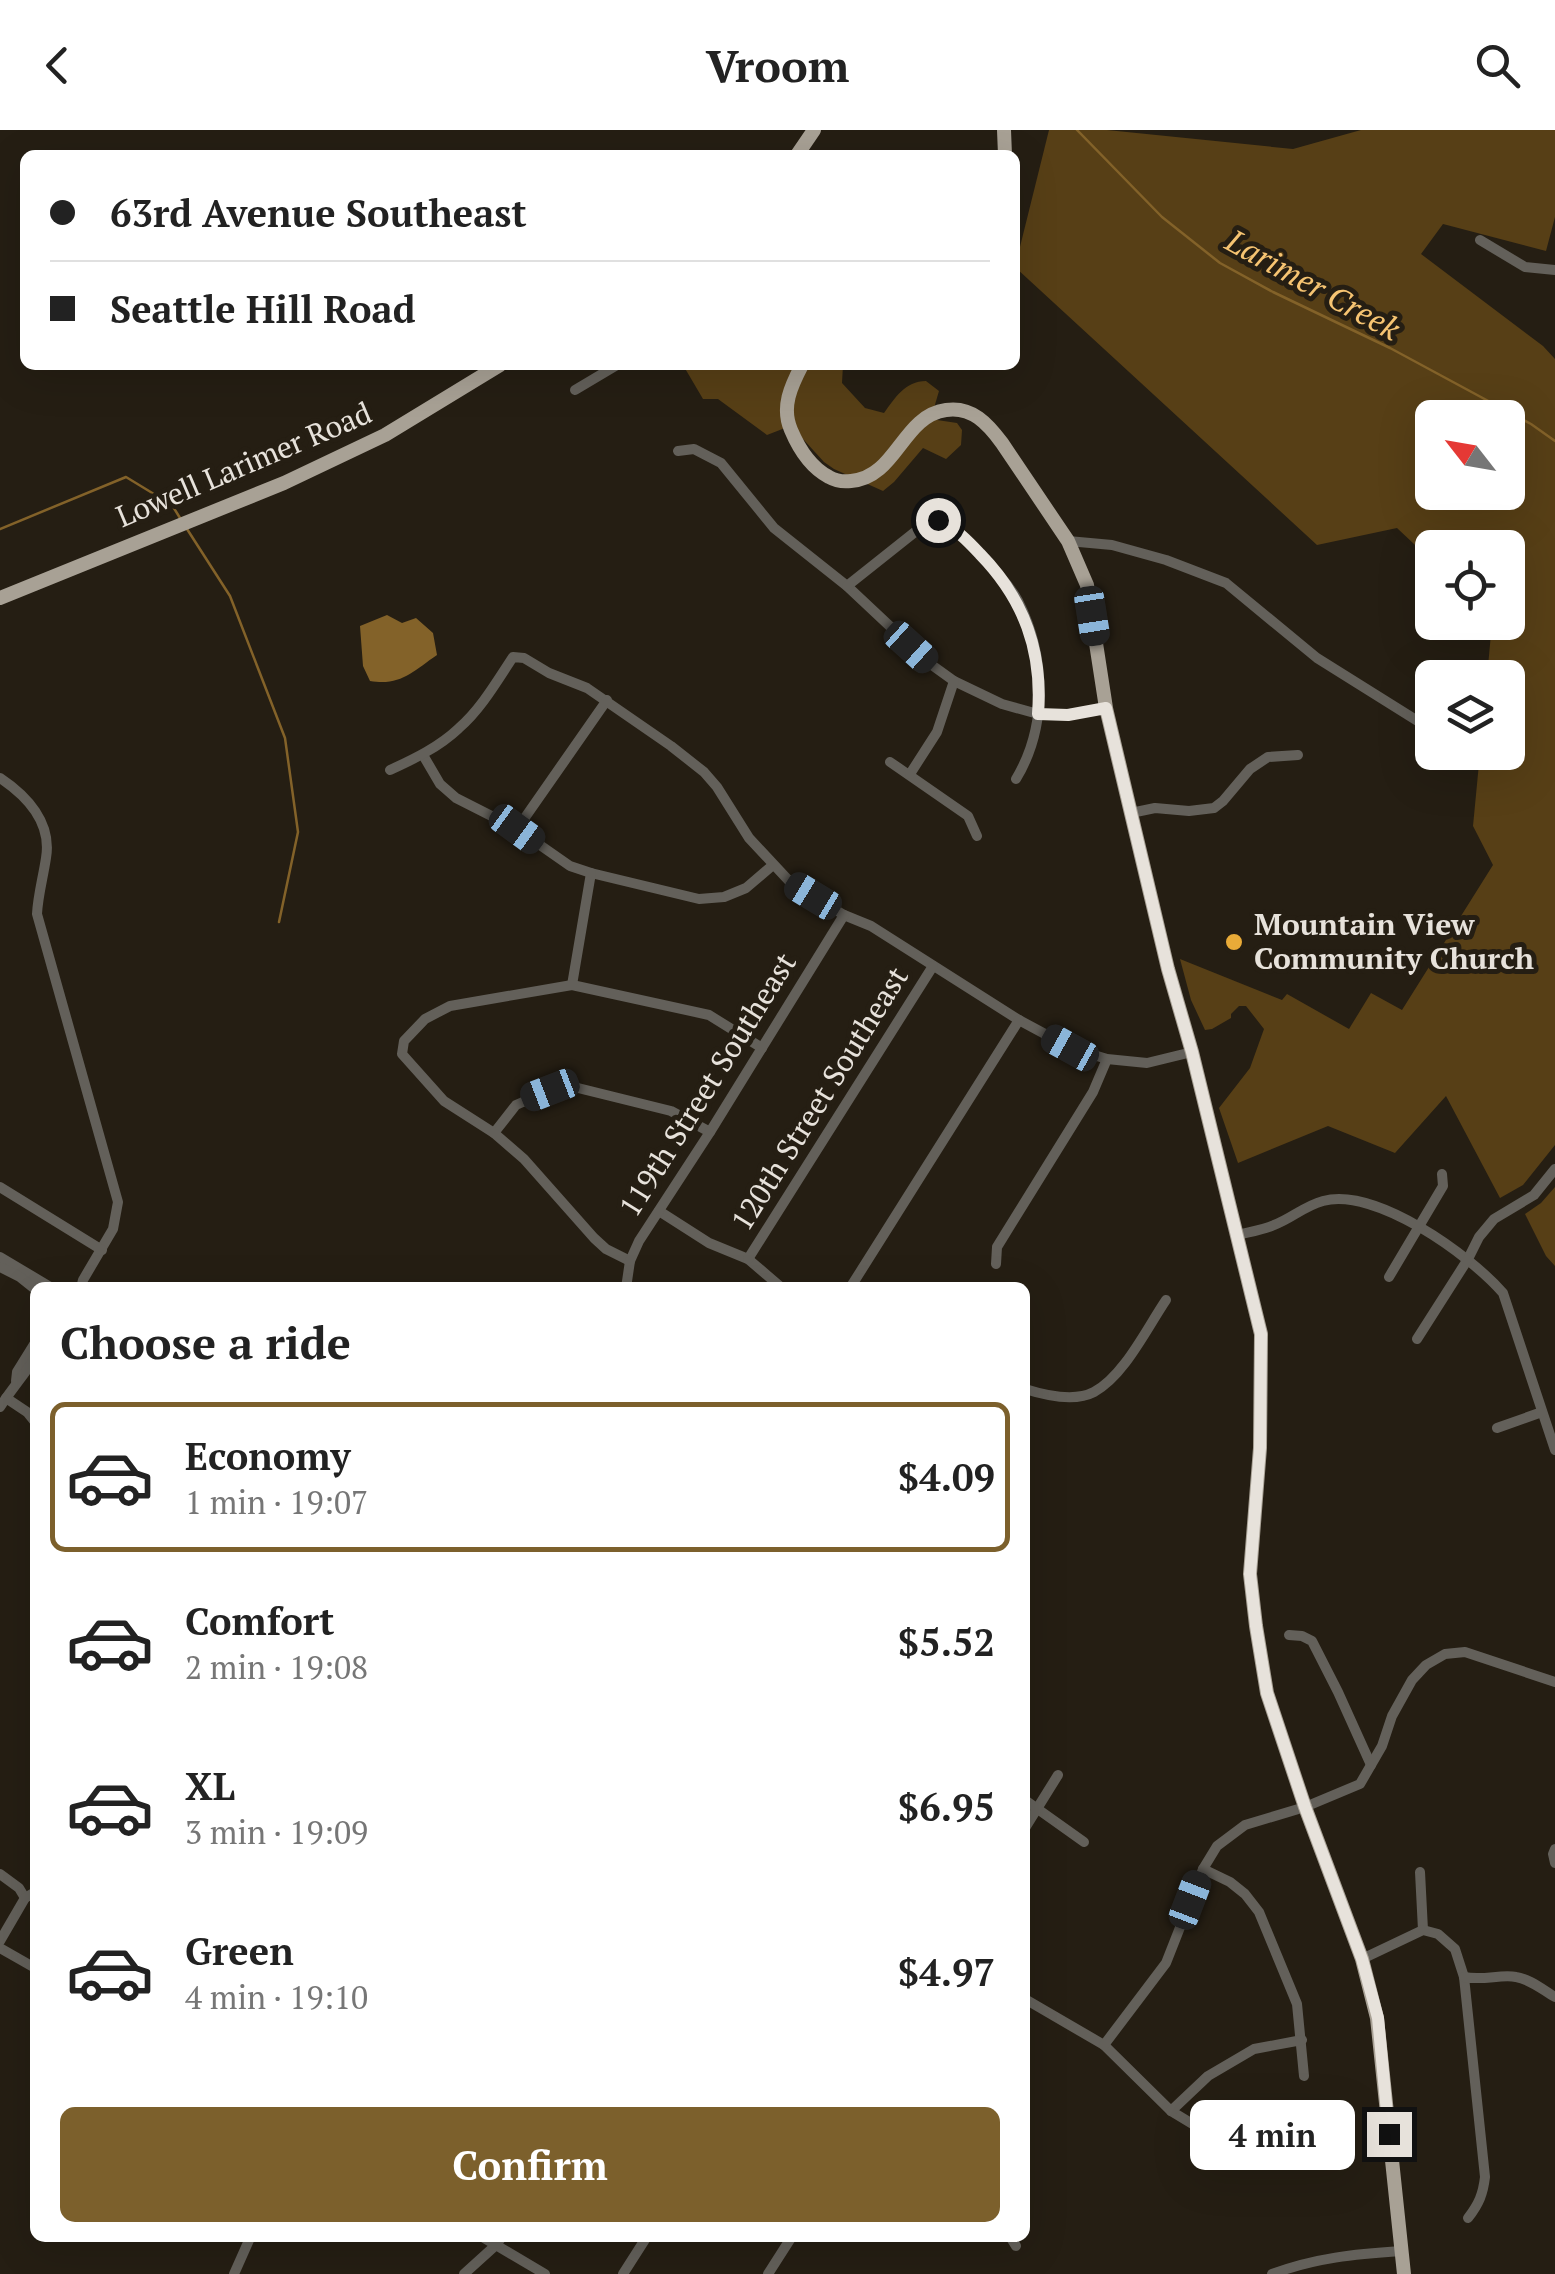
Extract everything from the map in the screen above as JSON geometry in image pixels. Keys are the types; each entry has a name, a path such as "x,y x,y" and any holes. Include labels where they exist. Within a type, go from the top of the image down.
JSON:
{"main road":[{"name":"Lowell Larimer Road","path":"0,598 284,483 385,436 492,370"},
{"path":"800,370 788,397 788,423 806,458 827,476 844,482 870,477 890,460 923,419 945,410 975,414 991,428 1068,541 1087,585 1106,708 1261,1334 1260,1448 1250,1574 1256,1626 1267,1693 1362,1959 1378,2018 1404,2274"}],"street":[{"path":"1480,240 1525,268 1555,270"},
{"path":"576,390 609,370"},
{"path":"678,451 694,450 721,464 774,528 846,586 928,663 954,681 1002,704 1038,714 1068,715 1106,708"},
{"path":"846,586 926,524 938,520 953,527 994,568 1016,598 1029,628 1040,694 1035,740 1016,779"},
{"path":"1068,541 1112,545 1226,582 1318,658 1415,719"},
{"path":"390,770 423,754 460,728 513,656 524,658 607,700 704,772 749,838 791,883 844,915 872,926 1019,1020 1070,1048 1107,1059 1147,1063 1192,1052"},
{"path":"910,774 938,732 954,681"},
{"path":"517,829 607,700"},
{"path":"423,754 440,784 456,798 517,829 570,866 591,873 699,899 724,897 746,888 773,865"},
{"path":"1131,813 1155,808 1214,808 1250,769 1268,757 1298,755"},
{"path":"890,762 968,816 977,836"},
{"path":"0,778 30,803 45,835 47,854 38,886 37,914 118,1202 113,1229 83,1282"},
{"path":"572,984 591,873"},
{"name":"119th Street Southeast","path":"627,1282 639,1241 844,915"},
{"name":"120th Street Southeast","path":"748,1259 933,966"},
{"path":"630,1261 594,1238 524,1159 494,1133 444,1100 402,1054 404,1041 425,1018 450,1006 572,984 709,1015 762,1048"},
{"path":"854,1282 1019,1020"},
{"path":"996,1264 996,1247 1093,1092 1107,1059"},
{"path":"494,1133 516,1106 550,1090 574,1088 671,1111 710,1132"},
{"path":"1417,1339 1479,1237 1494,1219 1534,1194 1555,1168"},
{"path":"1388,1277 1443,1186 1442,1174"},
{"path":"0,1187 102,1250"},
{"path":"1237,1235 1277,1225 1300,1209 1326,1200 1352,1199 1383,1208 1468,1259 1503,1294 1555,1450"},
{"path":"659,1210 709,1243 748,1259 775,1282"},
{"path":"0,1257 42,1282"},
{"path":"0,1267 30,1285"},
{"path":"1030,1391 1050,1397 1092,1394 1116,1375 1166,1300"},
{"path":"16,1382 30,1351"},
{"path":"30,1366 3,1403 30,1416"},
{"path":"1497,1428 1542,1412"},
{"path":"1290,1634 1312,1642 1371,1765"},
{"path":"1104,2044 1166,1963 1203,1868 1217,1846 1245,1825 1305,1807 1360,1784 1382,1746 1392,1716 1412,1680 1426,1665 1445,1654 1465,1652 1555,1682"},
{"path":"1030,1820 1058,1774"},
{"path":"1030,1805 1084,1842"},
{"path":"1555,1849 1555,1863"},
{"path":"1203,1868 1230,1882 1259,1912 1297,2004 1304,2076"},
{"path":"1420,1872 1423,1930"},
{"path":"0,1874 30,1895 0,1944 30,1965"},
{"path":"1362,1959 1423,1930 1438,1934 1455,1950 1464,1977 1484,2177 1479,2204 1468,2218"},
{"path":"1464,1977 1515,1976 1555,1997"},
{"path":"1030,2002 1104,2044 1171,2112 1209,2134 1250,2143"},
{"path":"1171,2112 1208,2076 1254,2049 1302,2040"},
{"path":"234,2274 248,2242"},
{"path":"464,2274 497,2242"},
{"path":"499,2242 545,2274"},
{"path":"623,2274 643,2242"},
{"path":"768,2274 788,2242"},
{"path":"1272,2274 1304,2262 1401,2250"}],"shaded area":[{"path":"1049,130 1107,130 1293,149 1361,130 1555,130 1555,217 1546,251 1443,224 1421,254 1555,359 1555,1145 1523,1185 1500,1198 1446,1096 1395,1153 1328,1126 1238,1163 1219,1108 1250,1068 1264,1029 1246,1006 1239,1006 1231,1018 1205,1030 1191,1000 1180,959 1282,1000 1287,994 1349,1029 1371,993 1402,1010 1493,865 1473,826 1478,770 1525,770 1525,660 1489,660 1490,640 1525,640 1525,530 1415,530 1415,545 1397,528 1317,545 1020,272 1020,247"},
{"path":"686,370 843,370 842,383 865,408 884,413 906,387 926,381 939,391 934,408 937,420 957,423 962,430 961,445 946,459 923,448 883,491 834,469 803,439 785,428 767,435 718,399 703,399"},
{"path":"387,615 402,623 416,618 433,633 437,655 398,679 370,681 363,666 360,626"},
{"path":"1555,1187 1555,1266 1525,1214"}],"waterway":[{"name":"Larimer Creek","path":"1077,130 1162,217 1220,263 1390,348 1531,424 1555,441"},
{"path":"0,529 126,477 172,505 180,518"},
{"path":"187,529 230,596 285,738 298,832 279,922"}],"place":[{"name":"Mountain View Community Church","path":"1234,942"}],"route":[{"path":"938,520 953,527 994,568 1016,598 1029,628 1036,662 1038,714 1068,715 1106,708 1261,1334 1260,1448 1250,1574 1267,1693 1362,1959 1378,2018 1389,2134"}]}
